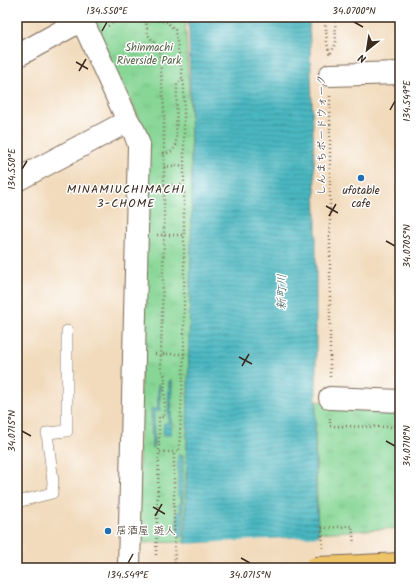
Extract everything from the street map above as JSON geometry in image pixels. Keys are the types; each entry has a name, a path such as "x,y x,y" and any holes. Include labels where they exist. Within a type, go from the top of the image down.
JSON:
{"highway":[{"path":"315,568 400,564"}],"street":[{"path":"18,53 82,19 128,121 134,131 139,145 129,568"},
{"path":"330,65 400,73"},
{"path":"17,180 128,121"},
{"path":"330,398 400,401"}],"lane":[{"path":"17,502 52,493 53,482 47,433 67,431 67,331"}],"path":[{"path":"325,17 330,65"},
{"name":"しんまちボードウォーク","path":"330,398 330,65 336,43 335,17"},
{"path":"108,26 122,18 146,22 155,20 167,22 175,30 184,86 184,354 179,451 159,452"},
{"path":"146,22 148,34 159,48 164,109 162,128 164,153 164,235 161,370 165,376 164,417 160,417 156,555"},
{"path":"164,153 171,153 176,145 177,84 183,78"},
{"path":"164,167 184,165"},
{"path":"164,185 184,185"},
{"path":"160,235 184,235"},
{"path":"156,354 184,354"},
{"path":"174,452 175,568"},
{"path":"325,527 352,526 354,546"}],"green space":[{"name":"Shinmachi Riverside Park","path":"91,17 185,17 190,111 192,204 185,542 141,543 138,522 146,139 136,112 97,34"},
{"path":"316,401 400,410 400,528 318,533 315,430"}],"water":[{"name":"新町川","path":"187,17 309,17 316,214 315,453 319,539 187,568 185,542 192,197 189,32"},
{"path":"169,381 172,381 171,435 163,435 164,423 168,423"},
{"path":"158,384 160,384 160,411 154,412 154,448 152,447 151,409 158,409"},
{"path":"178,455 183,455 183,537 178,537 177,513 181,509 178,506 182,500 178,495"}],"pier":[{"path":"321,536 322,568 185,568 183,544"}],"place":[{"name":"ufotable cafe","path":"361,178"},
{"name":"居酒屋 遊人","path":"108,531"}],"district":[{"name":"MINAMIUCHIMACHI 3-CHOME","path":"126,196"}]}
